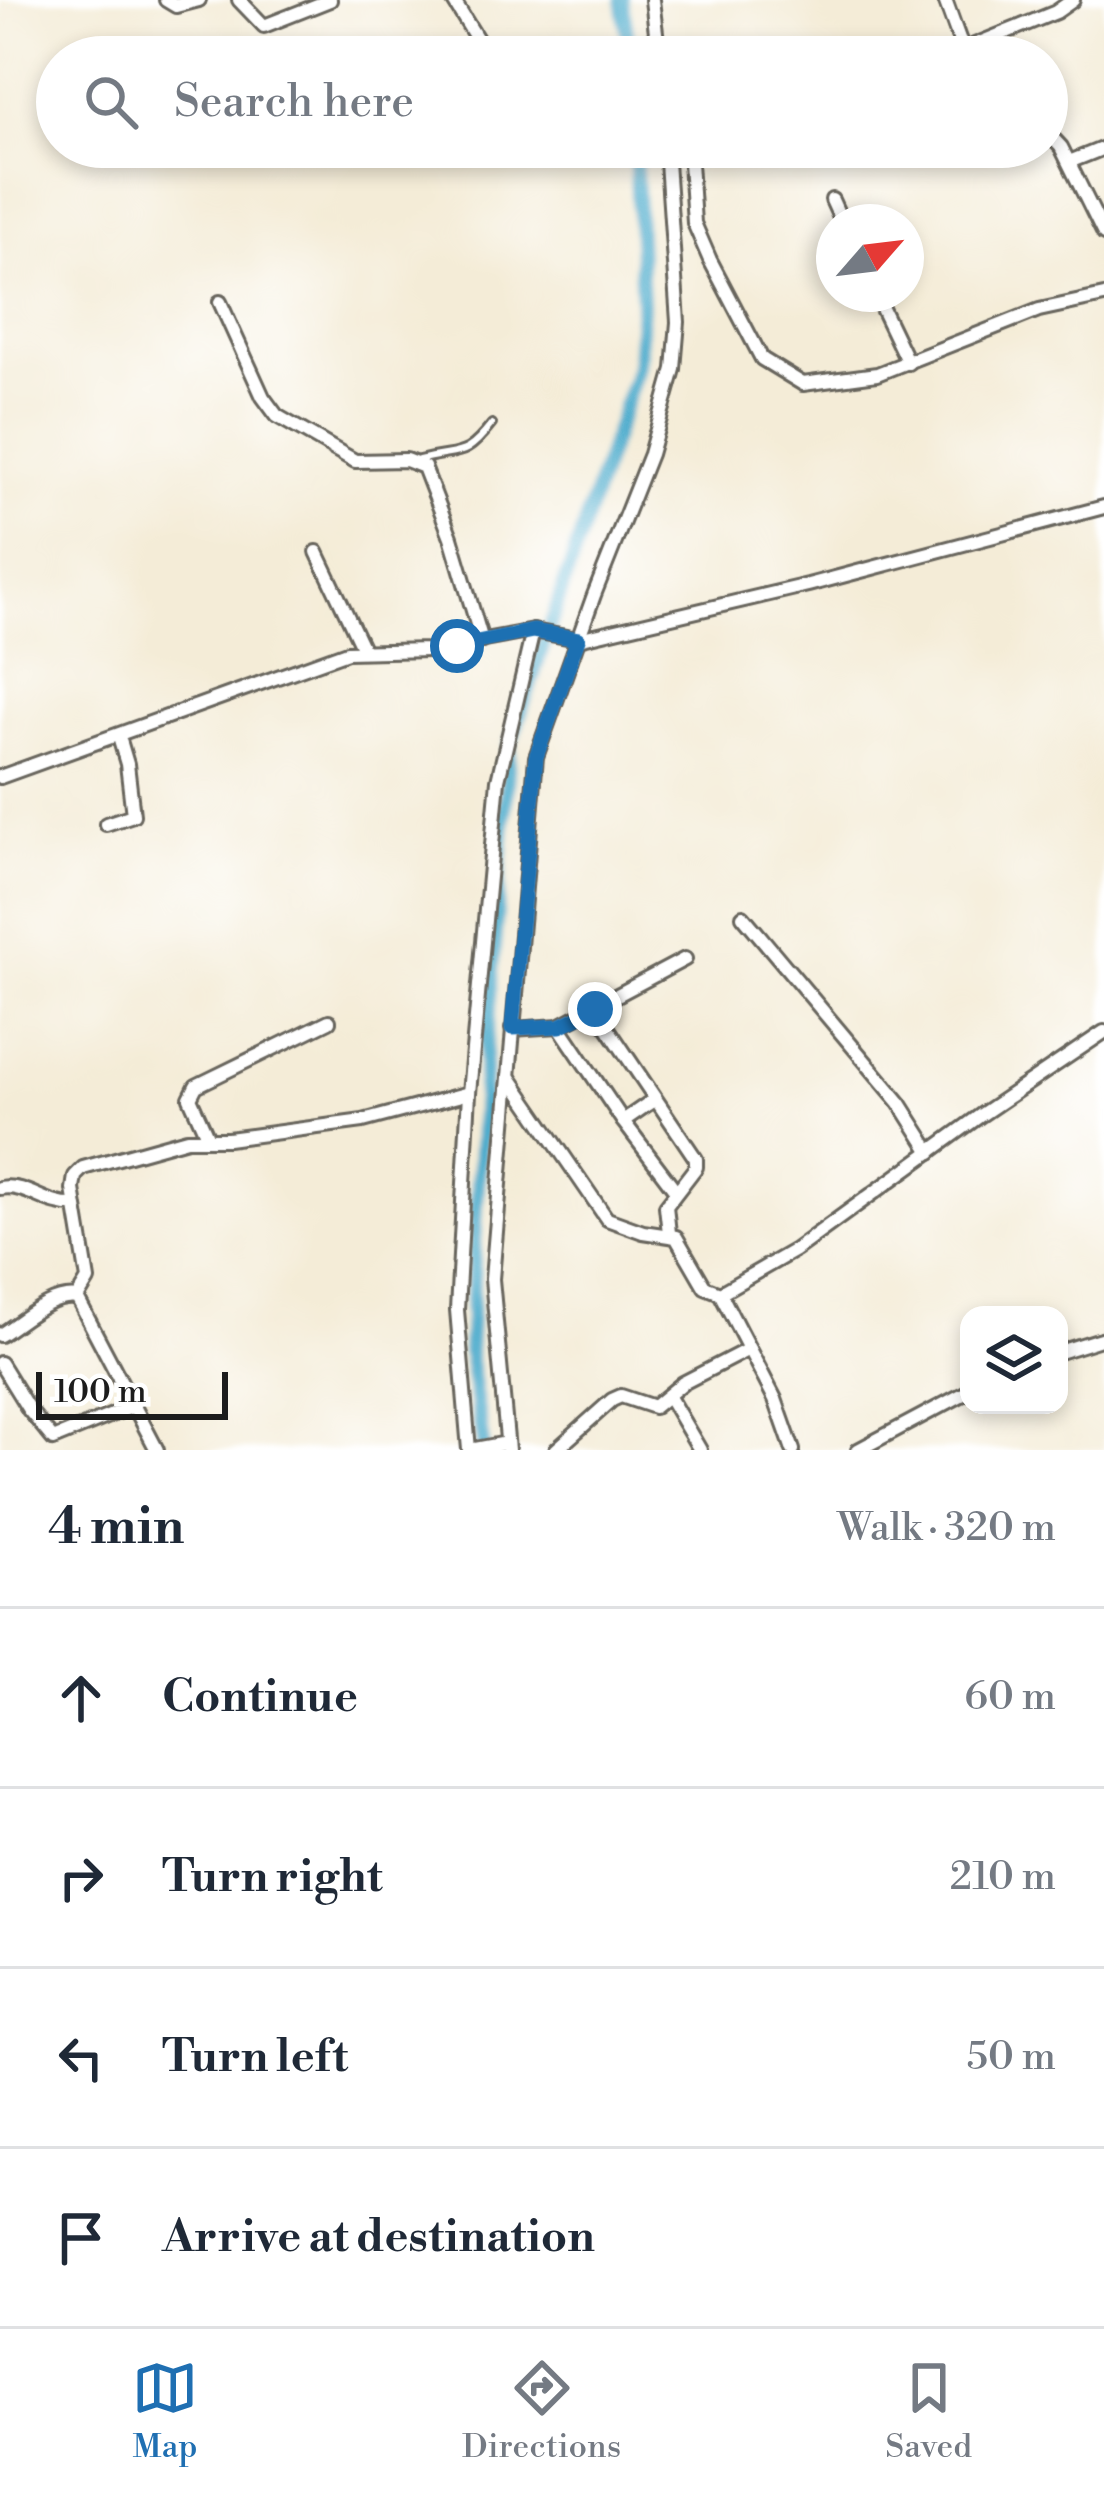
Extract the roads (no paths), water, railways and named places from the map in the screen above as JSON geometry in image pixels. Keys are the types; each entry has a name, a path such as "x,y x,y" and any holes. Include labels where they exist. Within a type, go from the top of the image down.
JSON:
{"street":[{"path":"166,0 176,6 199,0"},
{"path":"239,0 264,26 330,0"},
{"path":"453,0 475,36"},
{"path":"652,0 656,36"},
{"path":"945,0 958,36"},
{"path":"1001,36 1073,0"},
{"path":"1104,148 1069,162 1104,234"},
{"path":"538,631 497,780 469,1093 457,1310 472,1449 505,1445 492,1279 536,757 573,638 656,439 674,368 678,322 667,168"},
{"path":"690,168 694,223 762,359 803,384 877,374 1039,310 1104,296"},
{"path":"832,200 834,204"},
{"path":"220,302 262,397 277,416 355,461 416,461 424,467 482,641"},
{"path":"884,312 908,363"},
{"path":"2,771 119,737 291,671 363,650 429,650 538,631 573,638 808,585 1104,507"},
{"path":"316,552 363,650"},
{"path":"106,824 133,815 119,737"},
{"path":"743,916 900,1103 931,1152"},
{"path":"512,1028 560,1026 685,959"},
{"path":"595,1009 696,1159 696,1167 666,1206 669,1233"},
{"path":"208,1138 190,1098 196,1086 329,1022"},
{"path":"560,1026 676,1191"},
{"path":"720,1293 795,1250 1104,1032"},
{"path":"508,1075 607,1219 643,1232 669,1233 681,1244 705,1288 720,1293 775,1399 793,1450"},
{"path":"76,1298 88,1280 75,1205 75,1176 83,1168 166,1144 363,1121 469,1093"},
{"path":"623,1121 655,1099"},
{"path":"0,1189 19,1187 48,1203 75,1205"},
{"path":"0,1335 65,1296 76,1298"},
{"path":"76,1298 157,1450"},
{"path":"1068,1349 1104,1338"},
{"path":"556,1450 621,1396 654,1407 682,1383 749,1349"},
{"path":"0,1363 53,1438 134,1406"},
{"path":"858,1450 960,1396"},
{"path":"669,1397 700,1450"}],"lane":[{"path":"416,461 461,454 492,424"}],"waterway":[{"path":"622,0 628,36"},
{"path":"484,1450 469,1353 485,1058 510,745 638,365 642,304 636,168"}]}
